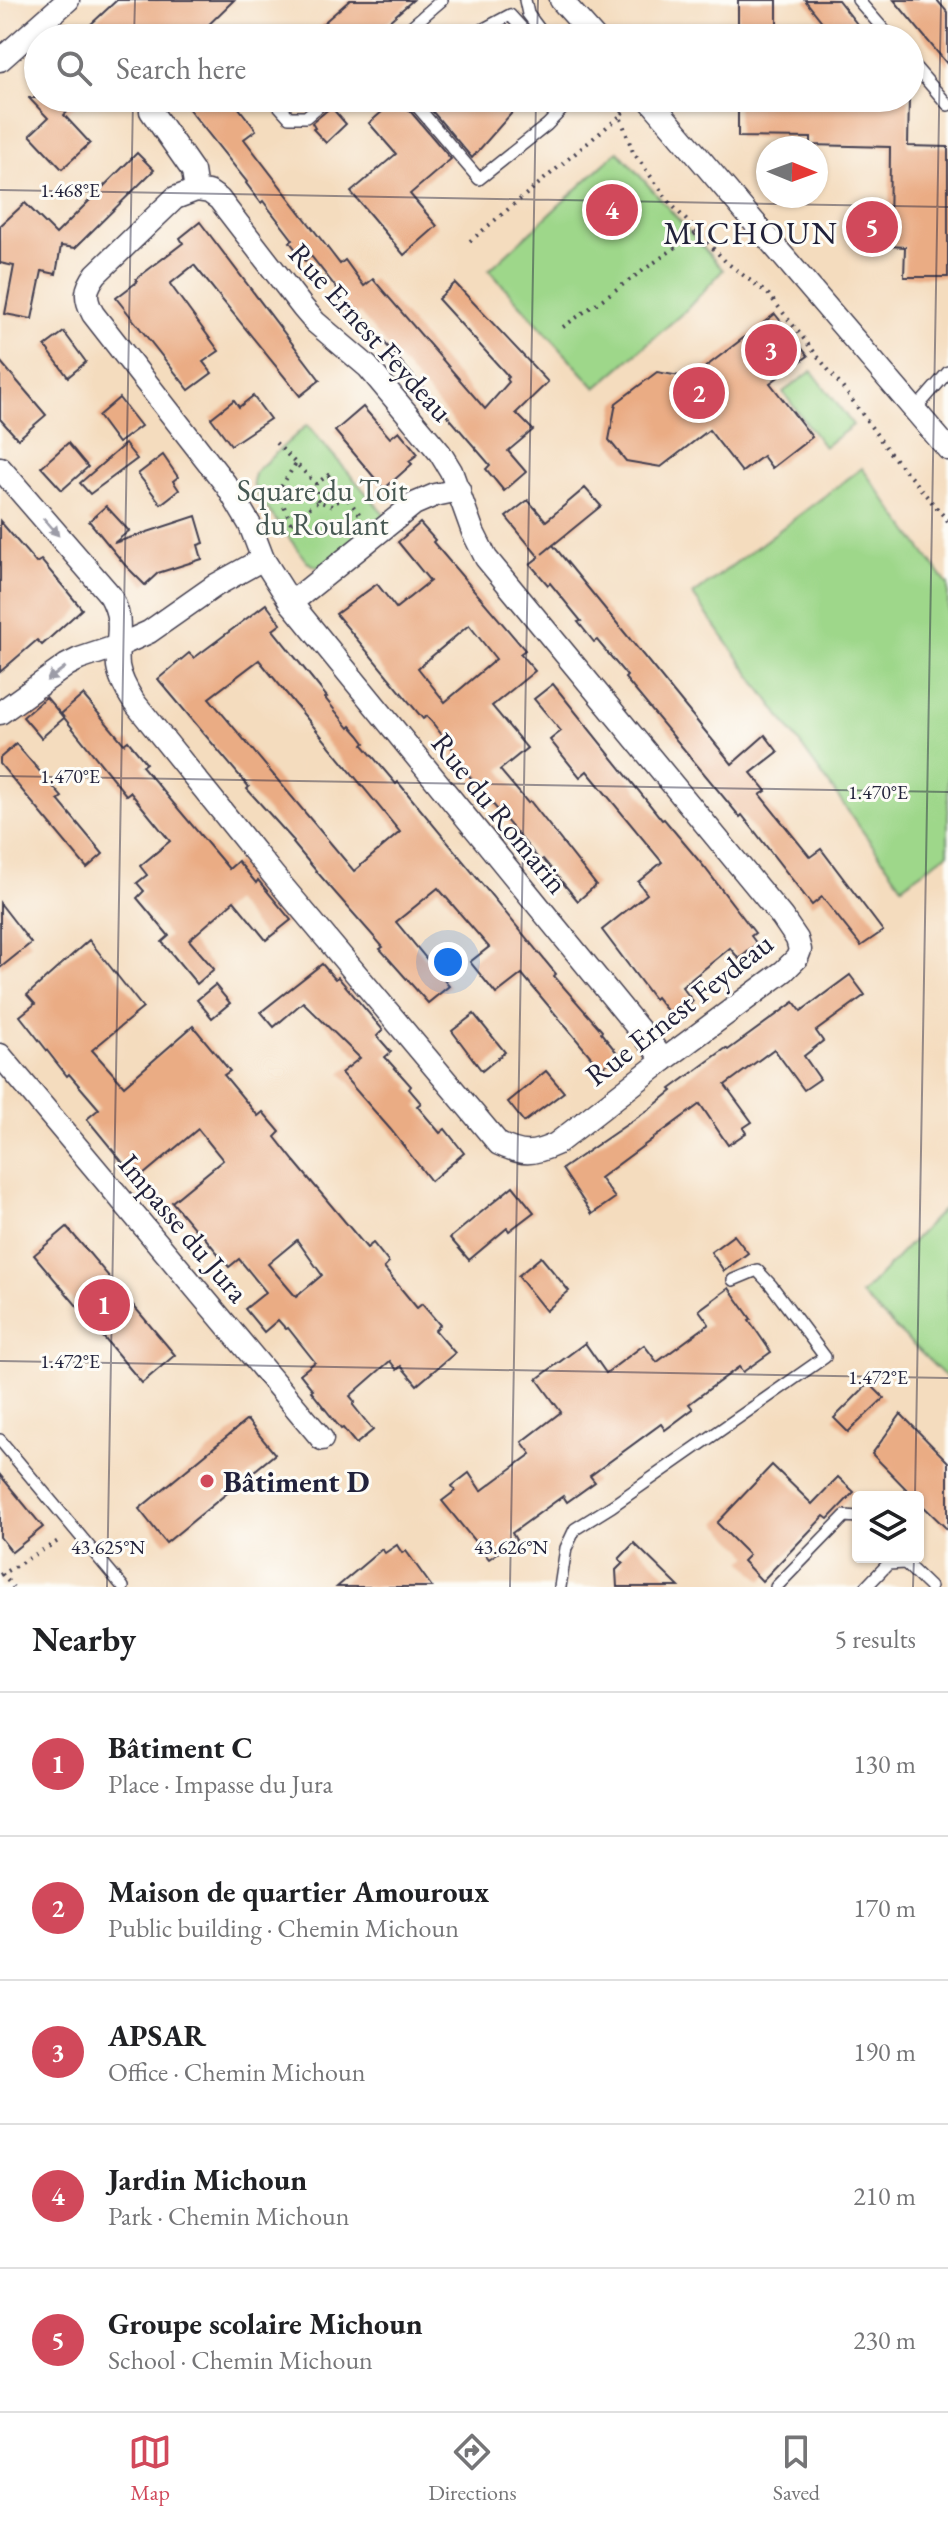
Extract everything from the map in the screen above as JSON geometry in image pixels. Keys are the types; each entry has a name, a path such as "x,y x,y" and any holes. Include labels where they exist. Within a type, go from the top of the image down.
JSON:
{"street":[{"path":"41,24 68,0"},
{"path":"561,0 582,24"},
{"path":"0,60 24,39"},
{"path":"0,713 79,659 149,632 216,585 263,559 250,525 233,495 93,314 85,295 96,274 175,198 196,190 193,171 152,112"},
{"path":"660,112 948,449"},
{"name":"Rue Ernest Feydeau","path":"0,468 110,595 120,618 120,676 134,702 274,876 499,1144 519,1153 540,1152 556,1144 797,958 800,950 797,939 782,917 494,569 473,532 459,490 440,453 368,367 315,322 219,199 209,192 196,190"},
{"path":"291,603 414,504 459,490"},
{"name":"Rue du Romarin","path":"263,559 291,603 664,1060"},
{"name":"Impasse du Jura","path":"0,1055 322,1439"}],"lane":[{"path":"414,24 442,0"},
{"path":"525,0 528,14 536,24"},
{"path":"858,0 879,24"},
{"path":"493,24 510,15 518,24"},
{"path":"924,77 948,105"},
{"path":"285,112 289,117 306,117 312,112"},
{"path":"422,112 479,179 560,112"},
{"path":"914,411 948,372"},
{"path":"560,1587 566,1548 575,1529 825,1357 757,1270 733,1280"},
{"path":"0,1440 123,1587"},
{"path":"776,1587 845,1516 852,1517"},
{"path":"866,1587 892,1563"},
{"path":"905,1563 930,1587"}],"path":[{"path":"470,241 623,112"},
{"path":"620,116 633,152 671,204 726,262 769,295 850,397 889,452 948,521"},
{"path":"563,327 696,233"},
{"path":"276,443 316,484 318,501"},
{"path":"291,523 278,492 296,463"},
{"path":"316,484 328,475 378,534"},
{"path":"318,501 332,506 345,495"},
{"path":"283,527 318,501"},
{"path":"13,1587 1,1574 76,1531"}],"green space":[{"path":"618,151 723,270 685,311 596,388 489,270"},
{"path":"812,371 853,425 824,447 783,392"},
{"name":"Square du Toit du Roulant","path":"307,425 386,516 324,565 317,567 307,562 255,492 253,481 256,471"},
{"path":"862,468 948,585 948,853 902,886 693,595"},
{"path":"948,1204 948,1379 861,1295"}],"building":[{"path":"117,0 234,0 209,24 91,24"},
{"path":"350,0 413,0 386,24 322,24"},
{"path":"738,0 777,0 777,24 738,24"},
{"path":"805,0 838,0 857,24 824,24"},
{"path":"894,0 937,0 948,13 948,65 924,36 924,24 914,24"},
{"path":"42,112 67,112 64,115 90,143 62,169 30,135 48,118"},
{"path":"191,112 242,112 256,130 244,139 340,264 345,260 364,286 373,279 485,409 509,382 509,377 438,299 455,283 548,382 516,413 533,430 508,451 526,472 504,491 486,469 490,465 359,313 355,316 311,256 305,261 290,242 293,240"},
{"path":"325,112 335,112 346,124 326,143 313,129 312,123"},
{"path":"382,112 411,112 451,159 410,194 437,226 404,255 351,192 396,154 369,123"},
{"path":"433,112 513,112 472,158"},
{"path":"738,112 909,112 908,146 948,147 948,277 904,277 905,247 889,246 890,147 828,145 828,136 738,137"},
{"path":"137,153 154,170 75,248 61,246 56,274 42,271 32,319 5,314 14,266 0,263 0,226 25,203 56,234"},
{"path":"200,222 320,380 300,396 194,265 170,284 219,351 203,362 212,373 189,390 116,298 183,243 180,238"},
{"path":"775,314 808,356 770,383 812,437 772,468 763,456 742,472 709,430 661,467 626,461 609,440 616,403 657,372 691,378"},
{"path":"64,332 86,362 68,377 45,346"},
{"path":"0,361 46,415 18,439 0,419"},
{"path":"253,396 270,419 231,445 211,418 234,400 239,407"},
{"path":"119,398 141,426 118,443 98,416"},
{"path":"363,407 390,438 399,431 418,454 409,461 412,464 384,489 335,431"},
{"path":"68,443 88,467 62,490 41,467"},
{"path":"125,444 137,459 90,494 80,483"},
{"path":"163,455 178,477 173,481 179,490 161,504 138,474"},
{"path":"585,488 601,506 553,545 732,764 765,735 778,752 751,773 766,791 760,795 810,857 821,849 883,931 861,946 822,897 812,905 742,815 740,817 597,640 594,642 550,583 548,585 530,564 539,557 506,517 528,500 546,521"},
{"path":"106,506 129,531 114,543 196,516 204,543 198,545 202,559 158,573 145,585 89,521"},
{"path":"0,521 36,563 41,560 82,609 42,645 37,640 0,672"},
{"path":"420,523 525,650 520,654 535,671 492,706 527,748 500,770 528,803 530,801 596,885 578,901 543,859 540,861 467,773 453,755 456,753 427,716 423,719 336,614 377,584 396,608 430,581 398,542","holes":["469,625 496,659 445,702 418,668"]},
{"path":"266,604 281,624 273,630 325,698 349,728 351,726 359,735 365,743 363,745 396,784 398,782 618,1054 601,1069 522,974 496,994 470,962 489,947 438,888 396,922 449,986 428,1003 158,679 189,653 194,658","holes":["259,660 400,832 354,871 209,698"]},
{"path":"553,684 755,933 751,936 757,944 739,959 730,948 682,987 693,1001 673,1018 656,997 654,999 602,930 647,894 638,882 662,862 587,771 580,777 550,740 561,731 534,699"},
{"path":"83,695 124,744 128,741 146,763 142,766 229,869 238,861 291,920 266,940 234,901 189,940 214,969 197,984 162,942 169,936 137,898 144,891 137,883 147,875 140,866 170,841 130,792 126,795 61,714"},
{"path":"46,697 64,718 41,738 23,717"},
{"path":"16,744 62,797 58,800 103,854 87,868 0,764 0,758"},
{"path":"0,903 31,943 0,968"},
{"path":"89,940 143,1008 92,1050 124,1086 193,1026 230,1071 224,1075 258,1116 263,1112 280,1132 275,1137 367,1248 373,1243 389,1263 384,1268 417,1308 422,1304 440,1325 435,1330 455,1353 417,1385 401,1366 397,1370 390,1361 350,1396 355,1402 353,1405 373,1430 356,1444 300,1374 315,1362 288,1328 278,1320 264,1332 245,1309 266,1292 239,1259 229,1267 172,1202 223,1160 198,1129 137,1180 87,1119 99,1109 69,1074 67,1076 20,1016 35,1004 27,995","holes":["297,1240 322,1275 296,1297 268,1264"]},
{"path":"322,964 335,979 338,977 383,1030 377,1036 391,1052 385,1057 411,1086 409,1089 421,1103 417,1106 440,1133 445,1129 464,1153 431,1181 341,1073 360,1058 303,1002 274,1027 261,1012"},
{"path":"850,975 865,995 816,1031 823,1041 804,1056 820,1079 804,1090 774,1049 725,1085 752,1122 743,1128 746,1133 728,1145 700,1104 600,1178 615,1198 592,1214 562,1169 651,1108 672,1091 670,1089 794,1002 801,1011"},
{"path":"215,985 230,1003 212,1018 197,1000"},
{"path":"474,1014 505,1052 482,1071 452,1031"},
{"path":"546,1071 564,1092 524,1122 508,1102"},
{"path":"513,1186 534,1212 509,1231 507,1228 469,1260 450,1238"},
{"path":"67,1227 175,1355 142,1383 34,1255"},
{"path":"734,1235 748,1253 724,1271 711,1252"},
{"path":"541,1257 569,1291 546,1311 518,1276"},
{"path":"729,1288 771,1352 743,1372 739,1367 689,1404 693,1409 665,1430 661,1424 590,1476 595,1482 567,1502 563,1496 512,1533 516,1540 489,1559 442,1501 455,1491 452,1486 469,1473 481,1491 531,1454 522,1442 561,1412 537,1379 585,1343 606,1373 644,1345 657,1362 709,1324 699,1310"},
{"path":"869,1383 884,1398 848,1432 834,1418"},
{"path":"901,1414 948,1462 948,1530 924,1507 924,1491 908,1491 872,1454"},
{"name":"Bâtiment D","path":"247,1420 275,1454 166,1543 139,1509"},
{"path":"772,1465 812,1504 838,1477 853,1491 828,1519 824,1516 762,1581 743,1561 749,1555 717,1523"},
{"path":"0,1475 43,1527 12,1552 0,1537"},
{"path":"634,1543 679,1587 617,1587 616,1570 623,1563 619,1559"},
{"path":"397,1545 402,1553 406,1551 432,1587 337,1587 382,1549 385,1553"}],"place":[{"name":"Jardin Michoun","path":"612,210"},
{"name":"Groupe scolaire Michoun","path":"872,227"},
{"name":"APSAR","path":"771,350"},
{"name":"Maison de quartier Amouroux","path":"699,393"},
{"name":"Bâtiment C","path":"104,1305"},
{"name":"Bâtiment D","path":"207,1481"}],"district":[{"name":"MICHOUN","path":"751,233"}]}
